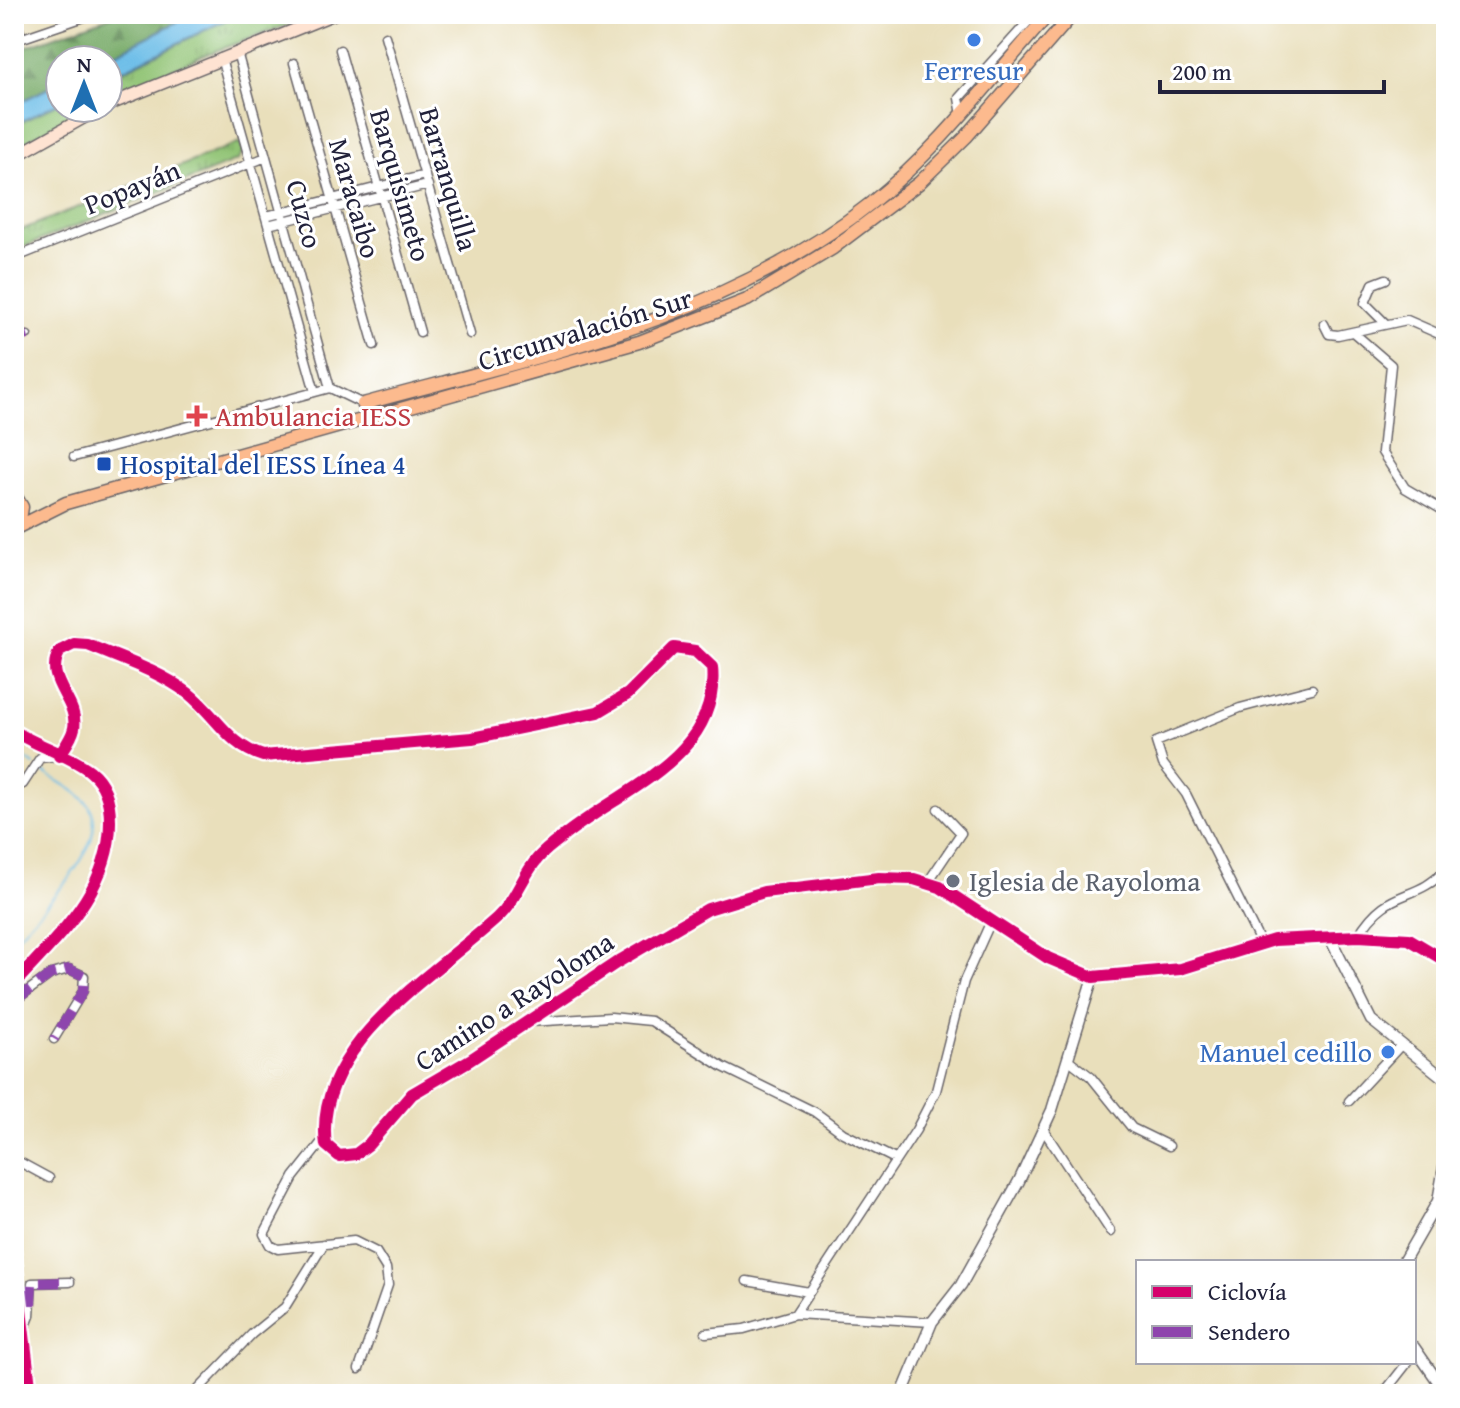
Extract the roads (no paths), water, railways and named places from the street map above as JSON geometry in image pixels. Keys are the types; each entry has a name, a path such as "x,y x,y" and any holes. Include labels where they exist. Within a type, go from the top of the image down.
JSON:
{"highway":[{"name":"Circunvalación Sur","path":"363,404 612,334 732,290 798,254 871,203 962,115 1049,14"},
{"name":"Circunvalación Sur","path":"16,529 66,503 639,342 747,300 833,248 919,183 966,137 1073,14"},
{"path":"14,494 22,507 16,529"}],"main road":[{"path":"124,98 334,14"},
{"path":"14,157 73,124"},
{"path":"14,731 89,770 109,798 110,837 95,887 70,923 14,984"},
{"path":"14,1250 31,1394"}],"street":[{"path":"14,16 18,39 93,14"},
{"path":"962,115 959,98 1035,14"},
{"name":"Barranquilla","path":"385,36 470,334"},
{"name":"Barquisimeto","path":"340,50 420,332"},
{"name":"Cuzco","path":"237,52 330,388"},
{"name":"Cuzco","path":"221,58 315,392"},
{"name":"Maracaibo","path":"294,63 374,345"},
{"name":"Popayán","path":"14,258 266,157"},
{"path":"267,220 425,175"},
{"path":"334,203 382,197 428,185"},
{"path":"1385,323 1365,303 1373,284 1386,279"},
{"path":"1324,324 1329,334 1354,333 1407,320 1446,337"},
{"path":"1354,333 1391,365 1382,452 1405,488 1446,512"},
{"path":"14,338 28,335"},
{"path":"74,457 330,388 363,404"},
{"name":"Camino a Rayoloma","path":"59,756 74,731 74,721 54,669 60,651 74,644 88,645 174,683 191,696 234,741 247,751 263,756 472,738 598,712 628,694 674,648 695,651 712,667 711,698 706,715 696,736 676,758 595,811 538,858 499,917 413,985 359,1044 329,1097 326,1145 339,1156 356,1154 412,1094 616,963 708,909 764,892 899,877 928,882 1048,958 1093,977 1180,969 1274,940 1358,936 1409,939 1446,961"},
{"path":"1261,944 1186,794 1163,764 1156,742 1240,708 1312,689"},
{"path":"29,741 39,759"},
{"path":"39,759 59,756"},
{"path":"14,788 23,784 39,759"},
{"path":"928,882 961,833 938,809"},
{"path":"1358,936 1371,914 1388,901 1434,883 1446,869"},
{"path":"795,1314 916,1130 936,1091 964,981 991,921"},
{"path":"1330,938 1371,1020 1446,1080"},
{"path":"14,1001 51,974 69,969 84,976 83,991 54,1039"},
{"path":"902,1394 932,1322 961,1285 1019,1181 1043,1129 1069,1060 1093,977"},
{"path":"528,1022 611,1017 651,1021 723,1067 815,1112 843,1133 895,1159"},
{"path":"1349,1101 1401,1045"},
{"path":"1069,1060 1091,1077 1132,1128 1169,1146"},
{"path":"1043,1129 1111,1232"},
{"path":"325,1137 294,1177 264,1234 270,1245 278,1249 354,1241 372,1247 389,1279 359,1369"},
{"path":"1404,1260 1438,1201 1446,1156"},
{"path":"14,1159 49,1178"},
{"path":"194,1394 252,1334 285,1307 324,1244"},
{"path":"747,1281 809,1292"},
{"path":"23,1335 30,1316 32,1283 70,1282"},
{"path":"706,1333 744,1329 795,1314 932,1322"},
{"path":"1416,1352 1446,1393"},
{"path":"1383,1394 1406,1364"}],"water":[{"path":"193,14 238,14 124,69 124,49"},
{"path":"44,90 44,110 14,125 14,105"}],"waterway":[{"path":"14,750 34,765"},
{"path":"14,941 70,877 91,839 94,822 85,800 39,769"}],"place":[{"name":"Ferresur","path":"974,40"},
{"name":"Ambulancia IESS","path":"197,416"},
{"name":"Hospital del IESS Línea 4","path":"104,464"},
{"name":"Iglesia de Rayoloma","path":"953,881"},
{"name":"Manuel cedillo","path":"1388,1052"}]}
